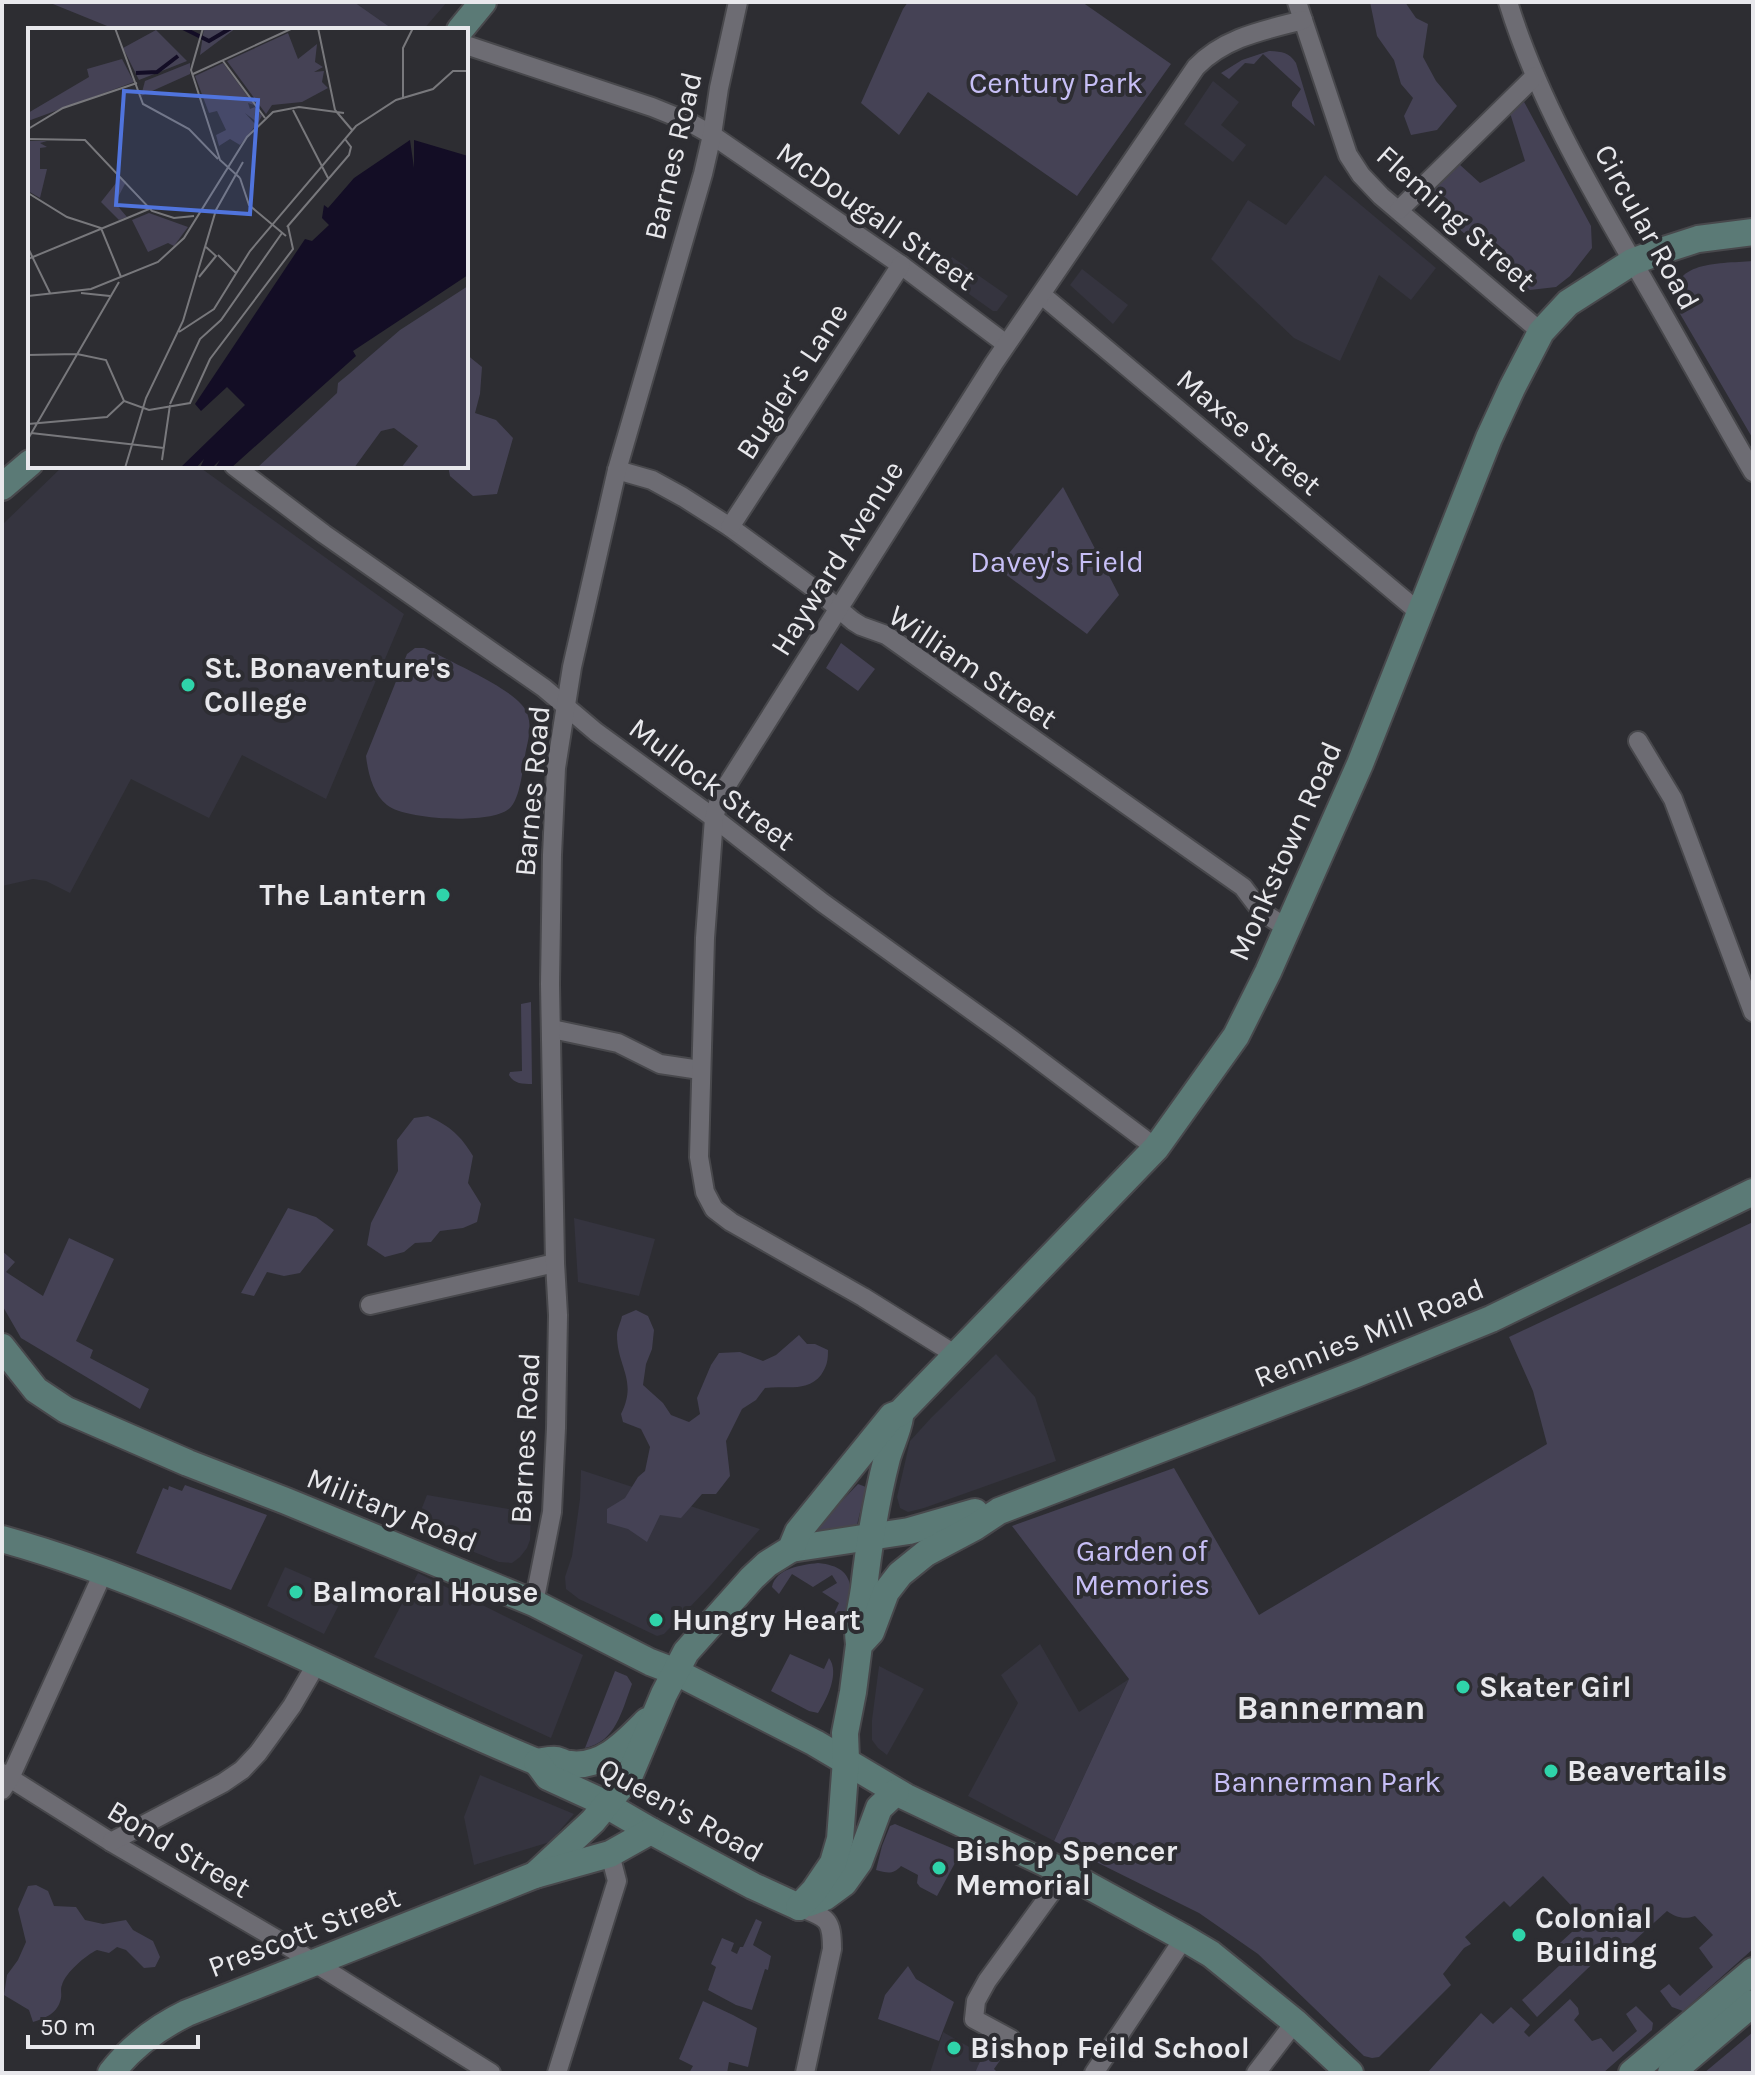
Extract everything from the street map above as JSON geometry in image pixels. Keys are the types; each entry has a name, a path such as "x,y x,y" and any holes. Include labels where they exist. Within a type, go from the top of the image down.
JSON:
{"main road":[{"path":"462,28 483,2"},
{"name":"Monkstown Road","path":"676,1672 686,1652 752,1578 791,1549 798,1532 892,1416 900,1413 1156,1148 1236,1036 1268,972 1360,764 1489,438 1541,332 1568,303 1632,262 1698,239 1753,232"},
{"path":"2,487 28,465"},
{"name":"Rennies Mill Road","path":"799,1907 833,1863 840,1839 845,1733 859,1645 871,1632 886,1592 900,1574 926,1553 999,1511 1491,1319 1753,1192"},
{"name":"Military Road","path":"2,1347 36,1390 66,1410 188,1463 534,1603 846,1760 896,1792 1062,1871 1211,1954 1295,2022 1350,2073"},
{"name":"Monkstown Road","path":"859,1645 857,1626 871,1537 900,1413"},
{"name":"Rennies Mill Road","path":"791,1549 909,1531 973,1512 999,1511"},
{"path":"2,1539 186,1605 537,1762 555,1760 570,1764 604,1759 655,1713"},
{"name":"Prescott Street","path":"535,1875 593,1821 629,1777 655,1713 676,1672"},
{"name":"Queen's Road","path":"537,1762 548,1777 576,1788 753,1886 799,1907"},
{"path":"799,1907 825,1897 844,1883 859,1862 879,1808 896,1792"},
{"name":"Prescott Street","path":"111,2073 141,2041 162,2025 228,1995 315,1964 535,1875 610,1854 651,1831"},
{"path":"1632,2073 1753,1971"},
{"path":"1671,2073 1753,2003"}],"street":[{"name":"Barnes Road","path":"534,1603 552,1512 558,1346 550,984 556,768 565,705 617,470 703,174 738,2"},
{"name":"Circular Road","path":"1508,2 1535,76 1570,147 1753,472"},
{"name":"Fleming Street","path":"1300,11 1348,155 1365,180 1541,332"},
{"name":"Hayward Avenue","path":"956,1355 863,1297 752,1236 714,1209 705,1192 699,1157 700,1070 714,818 720,796 1006,344 1199,64 1224,44 1277,27 1300,11"},
{"name":"McDougall Street","path":"468,46 689,122 901,265 1006,344"},
{"path":"1399,210 1535,76"},
{"name":"Bugler's Lane","path":"730,527 901,265"},
{"name":"Maxse Street","path":"1042,295 1420,613"},
{"name":"Mullock Street","path":"237,468 324,534 544,688 596,732 823,903 1156,1148"},
{"name":"William Street","path":"617,470 652,480 730,527 861,626 886,635 1243,887 1262,912 1287,928"},
{"path":"1638,741 1673,799 1753,1012"},
{"path":"552,1029 618,1043 660,1064 700,1070"},
{"path":"370,1305 555,1263"},
{"path":"5,1780 103,1573"},
{"path":"111,1842 242,1770 292,1706 317,1663"},
{"name":"Bond Street","path":"5,1780 315,1964 491,2073"},
{"path":"557,2073 617,1881 610,1854"},
{"path":"1011,2039 972,2028 976,2001 1051,1893 1062,1871"},
{"path":"799,1907 829,1923 832,1934 832,1949 805,2073"},
{"path":"1094,2073 1184,1938"},
{"path":"1256,2073 1295,2022"}],"shaded area":[{"path":"354,2 447,2 425,28 391,28"},
{"path":"1213,81 1239,102 1221,125 1246,145 1233,162 1184,124"},
{"path":"1325,175 1436,268 1411,300 1379,275 1340,361 1294,338 1211,259 1248,200 1286,225"},
{"path":"952,257 1008,296 997,311 941,274"},
{"path":"1082,269 1128,305 1113,324 1070,285"},
{"name":"St. Bonaventure's College","path":"61,468 201,468 404,614 326,799 242,755 209,818 131,779 70,893 46,881 33,879 2,886 2,525"},
{"path":"574,1218 655,1239 639,1296 578,1282"},
{"path":"996,1354 1035,1397 1056,1461 924,1508 908,1512 900,1508 897,1497 910,1441"},
{"path":"581,1470 760,1529 664,1634 657,1636 579,1599 566,1589 565,1577 572,1556 580,1499"},
{"path":"427,1495 531,1513 527,1548 512,1563 499,1562 414,1528"},
{"path":"285,1567 345,1593 324,1634 267,1606"},
{"path":"418,1573 583,1655 551,1738 374,1657"},
{"path":"1040,1644 1079,1712 1129,1679 1054,1841 968,1796 1018,1703 1001,1675"},
{"path":"879,1666 924,1689 887,1755 872,1740"},
{"path":"480,1775 574,1814 550,1842 474,1865 464,1817"},
{"name":"Bishop Feild School","path":"943,2032 983,2055 975,2073 930,2073"}],"green space":[{"path":"48,2 354,2 391,28 112,28"},
{"name":"Century Park","path":"908,2 1082,2 1171,64 1077,196 928,92 899,135 861,103"},
{"path":"1370,2 1405,2 1416,18 1428,24 1423,57 1436,81 1457,106 1437,130 1411,135 1404,116 1413,98 1401,84 1394,60 1377,36"},
{"path":"1269,51 1285,53 1296,63 1315,126 1292,106 1301,89 1263,54 1254,64 1245,63 1229,79 1221,73 1242,60"},
{"path":"1523,100 1591,226 1592,248 1570,276 1556,287 1530,290 1422,197 1459,164 1480,183 1525,161 1510,113"},
{"path":"1753,261 1753,439 1679,312 1676,295 1678,283 1685,274 1696,268"},
{"path":"468,356 482,367 475,413 496,420 513,438 497,494 473,496 450,476 448,468 468,468"},
{"name":"Davey's Field","path":"1063,487 1119,595 1087,634 997,568"},
{"path":"841,643 875,669 858,691 826,668"},
{"path":"415,648 424,648 481,677 514,697 525,709 529,732 519,789 510,808 486,817 429,817 387,805 375,789 366,756 407,654"},
{"path":"531,1002 532,1084 525,1084 516,1082 509,1075 510,1072 522,1071 521,1004"},
{"path":"428,1116 454,1132 473,1156 468,1183 481,1204 477,1222 463,1228 440,1231 431,1242 415,1243 404,1252 385,1257 367,1245 371,1223 398,1171 397,1140 414,1118"},
{"path":"288,1208 316,1217 334,1230 300,1273 284,1276 267,1272 254,1296 241,1293"},
{"name":"Bannerman Park","path":"1753,1222 1753,1949 1683,2011 1672,2007 1660,1991 1669,1984 1680,1996 1713,1967 1699,1948 1713,1935 1695,1916 1680,1917 1667,1911 1623,1951 1608,1949 1537,2017 1522,2000 1560,1965 1549,1953 1585,1920 1543,1876 1510,1907 1504,1901 1465,1937 1471,1944 1443,1974 1451,1985 1379,2057 1364,2056 1258,1954 1199,1913 1054,1841 1129,1679 1012,1526 1174,1468 1259,1615 1547,1444 1533,1391 1509,1337"},
{"path":"69,1238 114,1259 76,1341 93,1350 90,1358 149,1389 140,1409 21,1338 2,1305 2,1251 15,1262 6,1272 43,1296"},
{"path":"636,1310 648,1316 654,1330 643,1385 671,1415 689,1422 700,1414 697,1398 719,1353 740,1352 763,1361 776,1355 799,1335 807,1344 828,1350 826,1366 815,1381 802,1386 765,1388 756,1400 742,1409 726,1441 730,1476 716,1494 702,1494 681,1518 660,1515 647,1542 628,1529 607,1523 607,1509 625,1498 645,1471 650,1447 641,1429 623,1422 621,1414 628,1392 617,1333 622,1316"},
{"path":"858,1484 866,1487 857,1525 816,1533 818,1526"},
{"path":"185,1485 267,1515 231,1590 136,1553 163,1488 168,1490 169,1486 182,1491"},
{"path":"818,1563 841,1570 847,1577 851,1594 846,1626 836,1627 831,1620 839,1603 822,1592 837,1583 832,1575 813,1587 792,1574 779,1594 772,1587 784,1572 797,1566"},
{"path":"790,1654 824,1669 829,1658 832,1664 831,1686 818,1713 771,1691"},
{"path":"615,1671 627,1676 632,1684 625,1704 611,1732 596,1745 585,1748"},
{"path":"895,1824 961,1852 937,1896 920,1887 918,1875 901,1866 890,1872 876,1870 890,1826"},
{"path":"36,1885 48,1891 54,1906 76,1907 85,1920 103,1924 126,1920 133,1930 153,1941 160,1957 155,1967 144,1968 126,1950 117,1947 109,1953 97,1950 67,1975 54,2011 33,2022 29,2010 4,1995 7,1975 26,1942 18,1909 28,1886"},
{"path":"756,1919 762,1922 753,1945 771,1956 752,2010 708,1990 716,1967 711,1964 722,1938 734,1943 731,1951 737,1954"},
{"path":"908,1966 916,1979 954,2002 939,2041 878,2019 885,1995"},
{"path":"1570,1999 1578,2008 1579,2014 1574,2020 1592,2041 1601,2038 1613,2052 1637,2031 1626,2014 1636,2006 1653,2023 1652,2030 1603,2073 1427,2073 1481,2013 1493,2024 1511,2007 1530,2025 1524,2032 1529,2037"},
{"path":"703,2001 757,2028 748,2067 729,2062 727,2073 689,2073 693,2066 679,2059"},
{"path":"1753,2032 1753,2073 1704,2073"},
{"path":"999,2044 1008,2049 994,2069 998,2073 975,2073 987,2052"}],"place":[{"name":"St. Bonaventure's College","path":"188,685"},
{"name":"The Lantern","path":"443,895"},
{"name":"Balmoral House","path":"296,1592"},
{"name":"Hungry Heart","path":"656,1620"},
{"name":"Skater Girl","path":"1463,1687"},
{"name":"Beavertails","path":"1551,1771"},
{"name":"Bishop Spencer Memorial","path":"939,1868"},
{"name":"Colonial Building","path":"1519,1935"},
{"name":"Bishop Feild School","path":"954,2048"}],"district":[{"name":"Bannerman","path":"1331,1708"}],"park label":[{"name":"Garden of Memories","path":"1142,1568"}]}
